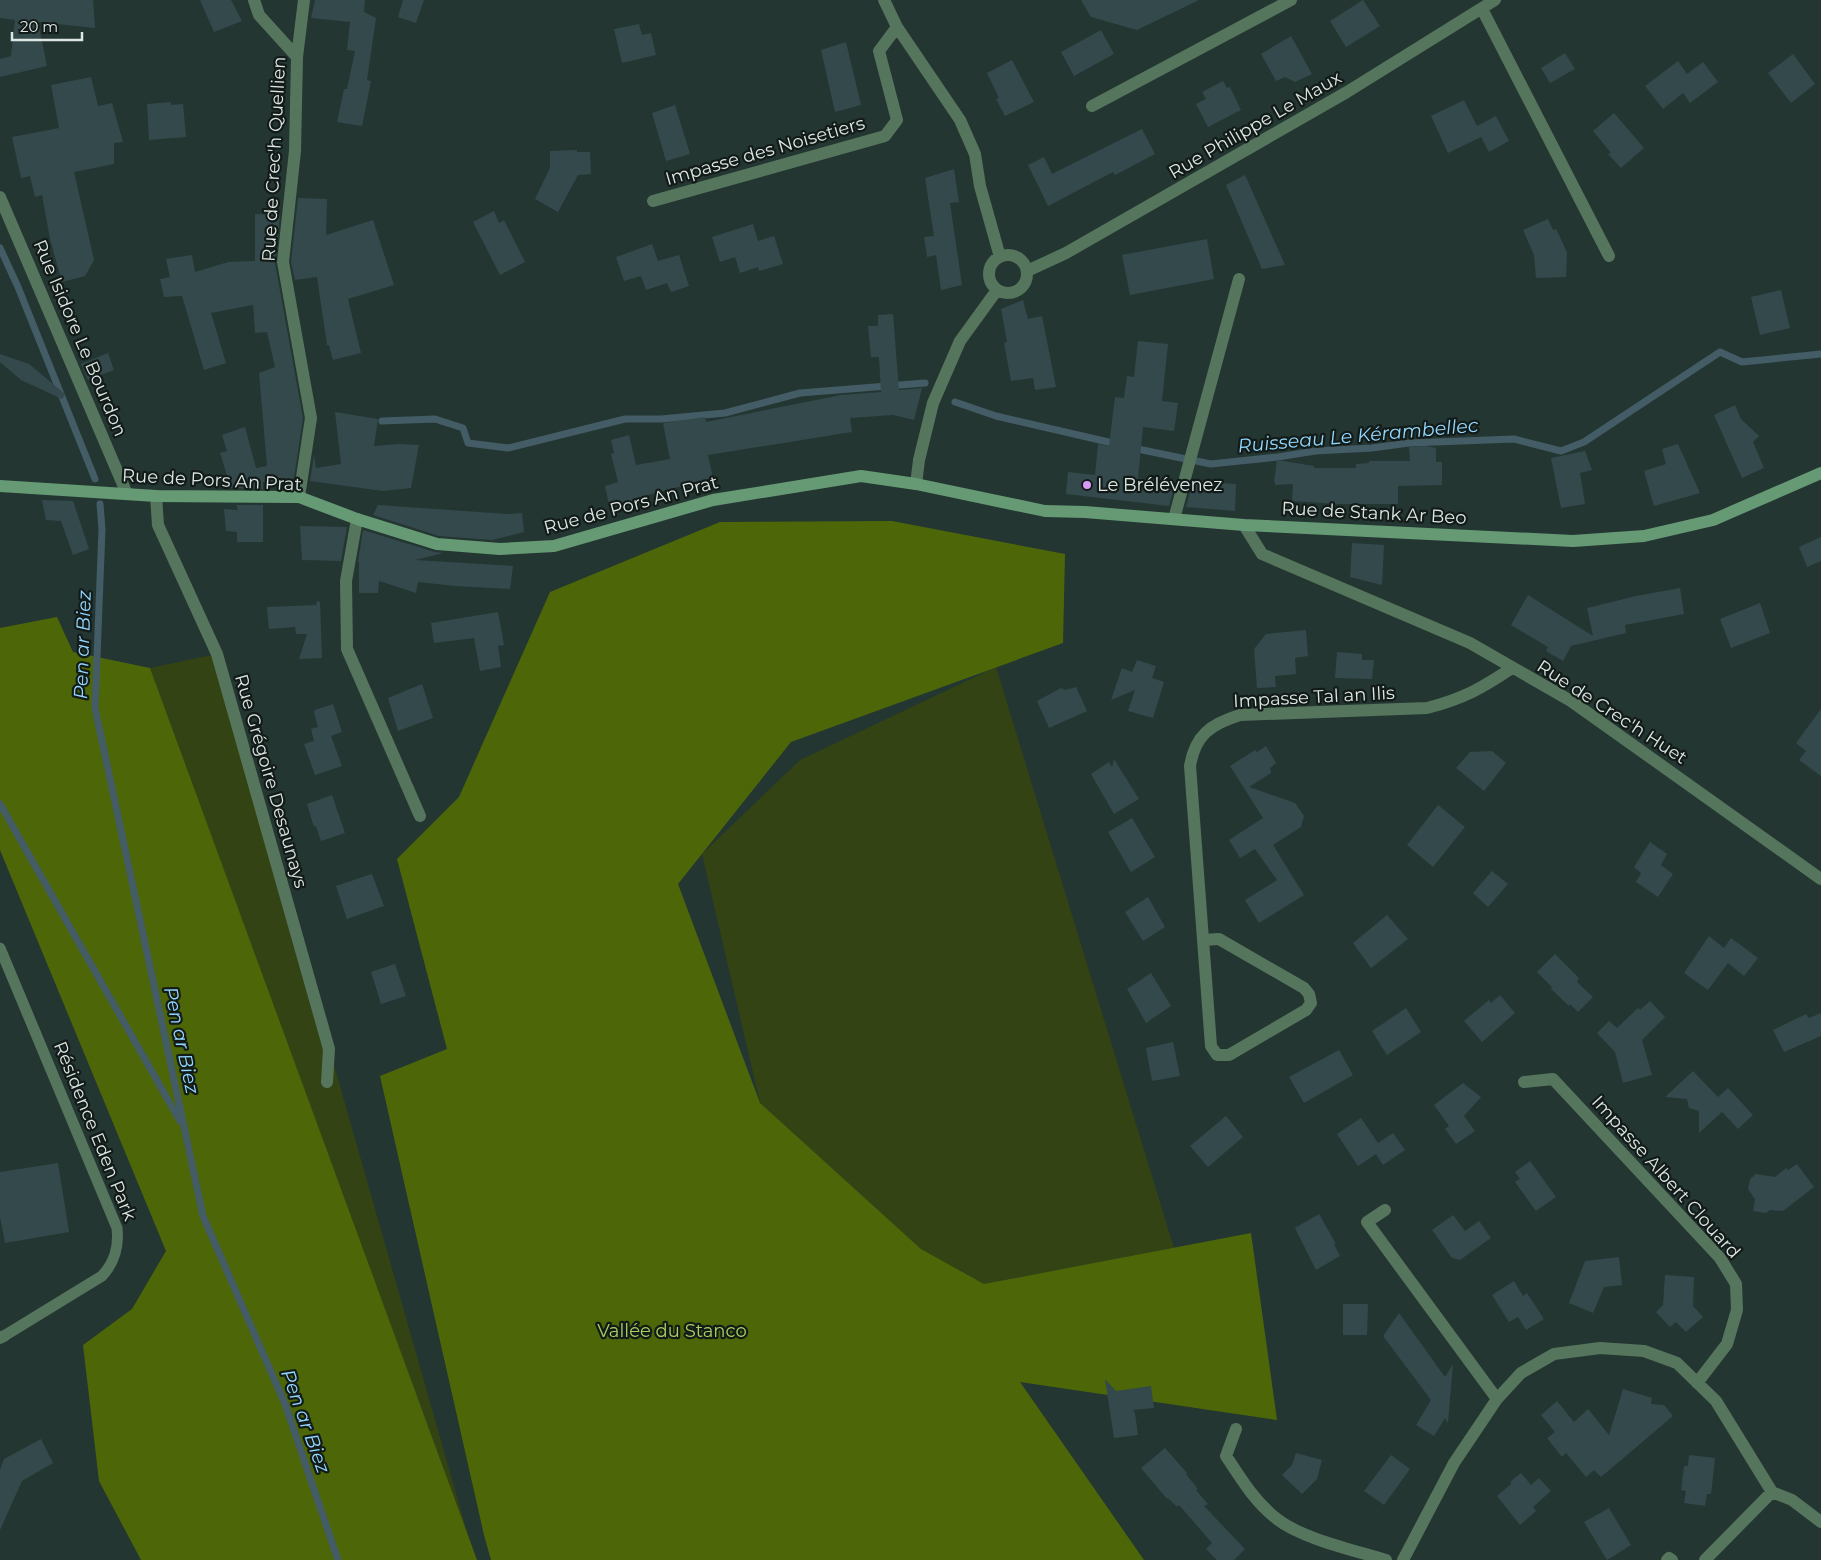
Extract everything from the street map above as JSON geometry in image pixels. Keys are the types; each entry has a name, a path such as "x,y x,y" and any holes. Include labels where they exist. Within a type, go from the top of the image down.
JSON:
{"street":[{"path":"254,0 259,15 297,57"},
{"name":"Rue de Crec'h Quellien","path":"298,497 311,418 283,262 295,151 297,57 304,0"},
{"path":"884,0 897,27 960,120 975,154 980,186 1000,257"},
{"path":"1092,106 1291,0"},
{"name":"Rue Philippe Le Maux","path":"1027,270 1066,253 1347,92 1495,0"},
{"path":"1482,9 1609,256"},
{"name":"Impasse des Noisetiers","path":"652,201 885,136 897,120 879,51 897,27"},
{"name":"Rue Isidore Le Bourdon","path":"0,197 127,494"},
{"path":"1011,255 1022,260 1027,270 1026,282 1018,291 1007,294 997,290 989,279 990,266 1000,257 1011,255"},
{"path":"1174,519 1239,279"},
{"path":"916,484 919,460 933,403 960,341 997,290"},
{"name":"Rue de Stank Ar Beo","path":"916,484 1046,511 1085,512 1244,525 1573,541 1644,536 1713,520 1821,474"},
{"name":"Rue de Pors An Prat","path":"0,486 156,496 298,497 357,520 437,544 500,549 554,546 713,500 860,476 916,484"},
{"name":"Rue Grégoire Desaunays","path":"156,496 158,525 217,654 329,1049 327,1082"},
{"path":"357,520 346,581 347,649 420,816"},
{"name":"Rue de Crec'h Huet","path":"1244,525 1262,554 1470,644 1570,701 1821,878"},
{"name":"Impasse Tal an Ilis","path":"1203,940 1219,939 1304,988 1309,994 1311,1003 1306,1010 1244,1048 1229,1055 1217,1055 1211,1046 1203,940 1190,766 1192,751 1200,738 1209,729 1224,720 1240,715 1427,708 1454,701 1482,688 1512,668"},
{"name":"Impasse Albert Clouard","path":"1524,1082 1553,1079 1720,1258 1736,1284 1737,1310 1727,1344 1697,1383"},
{"path":"1385,1210 1367,1222 1497,1399"},
{"path":"1403,1560 1454,1464 1497,1399 1521,1373 1554,1354 1600,1348 1644,1351 1677,1363 1716,1401 1772,1492 1792,1500 1821,1522"},
{"path":"1236,1429 1226,1456 1256,1499 1278,1520 1307,1535 1386,1560"},
{"path":"1705,1560 1772,1492"},
{"path":"1667,1560 1669,1558 1672,1560"}],"lane":[{"name":"Résidence Eden Park","path":"0,948 118,1228 118,1241 111,1266 102,1276 2,1337"}],"green space":[{"name":"Vallée du Stanco","path":"892,521 1065,554 1063,643 791,742 678,884 760,1103 921,1249 984,1284 1251,1233 1277,1420 1020,1382 1144,1560 491,1560 380,1076 447,1049 397,859 459,797 550,592 720,522"},
{"path":"57,617 73,652 150,668 477,1560 141,1560 99,1481 83,1345 132,1309 166,1251 0,850 0,628"},
{"path":"217,654 475,1560 150,668"},
{"path":"996,667 1174,1248 984,1284 921,1249 760,1103 702,854 800,760"}],"building":[{"path":"0,0 93,0 95,28 38,22 47,66 0,77 0,59 11,56 15,20 0,18"},
{"path":"200,0 231,0 242,21 214,32"},
{"path":"315,0 365,0 364,12 376,18 367,80 371,81 362,126 337,122 344,89 347,89 355,51 347,50 350,22 311,18"},
{"path":"403,0 424,0 416,23 398,17"},
{"path":"1081,0 1199,0 1137,30 1091,17"},
{"path":"1363,0 1380,26 1346,47 1330,21"},
{"path":"639,24 642,35 651,33 656,55 622,63 614,29"},
{"path":"1101,30 1114,54 1074,76 1061,52"},
{"path":"1291,36 1312,74 1295,82 1285,77 1276,81 1261,54"},
{"path":"846,42 861,105 835,112 821,50"},
{"path":"1565,53 1575,69 1550,83 1541,68"},
{"path":"1793,54 1815,84 1791,103 1768,73"},
{"path":"1012,60 1034,102 1005,116 996,99 999,98 987,73"},
{"path":"1678,61 1687,74 1703,62 1718,82 1690,103 1683,93 1663,109 1645,86"},
{"path":"91,77 98,106 112,103 123,142 114,143 114,164 74,172 94,260 85,276 62,282 50,239 42,195 35,197 30,176 21,178 12,137 59,128 51,85"},
{"path":"1223,81 1227,88 1230,87 1241,110 1208,127 1196,104 1206,99 1202,92"},
{"path":"1464,100 1477,126 1496,116 1509,141 1489,152 1481,137 1448,153 1431,116"},
{"path":"171,102 171,105 183,104 186,137 149,140 147,104"},
{"path":"675,105 690,154 666,161 652,113"},
{"path":"1614,113 1644,148 1621,168 1608,154 1611,153 1593,131"},
{"path":"1142,129 1155,154 1115,175 1113,172 1048,206 1028,165 1044,157 1052,174"},
{"path":"577,150 577,152 590,152 591,174 578,175 558,212 535,199 550,168 550,151"},
{"path":"954,169 959,202 950,203 962,285 941,290 936,255 927,257 924,237 934,236 925,178"},
{"path":"1245,175 1285,265 1262,269 1226,185"},
{"path":"298,198 327,199 326,235 373,220 394,285 348,299 361,353 333,360 329,345 327,345 317,277 295,280 291,262"},
{"path":"494,211 499,223 504,220 525,262 500,275 473,222"},
{"path":"255,214 280,215 275,263 303,418 294,478 287,483 263,482 263,489 231,488 220,453 227,451 222,435 245,427 256,468 267,466 259,373 275,367 267,332 255,333 253,305 211,313 226,363 204,370 182,296 164,297 160,279 170,277 166,259 192,255 195,272 228,262 255,261"},
{"path":"1548,219 1553,230 1556,229 1567,252 1566,277 1536,278 1534,255 1523,230"},
{"path":"753,224 758,241 774,236 783,264 759,271 758,267 740,273 735,257 720,262 712,237"},
{"path":"1207,239 1214,279 1130,295 1122,255"},
{"path":"652,244 658,261 679,255 689,286 671,292 667,283 646,290 641,276 624,281 616,257"},
{"path":"1781,290 1790,328 1760,335 1751,297"},
{"path":"1023,300 1028,319 1042,316 1056,387 1035,390 1033,378 1011,381 1004,343 1007,342 1001,309"},
{"path":"893,314 899,390 922,388 914,420 893,415 850,418 852,432 708,455 713,478 648,495 610,509 605,486 618,482 611,454 614,453 611,440 629,435 636,465 670,459 663,423 705,417 706,422 841,395 881,392 879,357 871,357 868,326 878,326 878,315"},
{"path":"1138,341 1168,344 1162,401 1178,403 1174,431 1143,427 1138,478 1175,484 1169,506 1066,494 1068,472 1095,475 1098,444 1109,446 1115,397 1124,398 1127,376 1134,377"},
{"path":"108,353 114,370 88,380 81,364"},
{"path":"0,354 29,364 65,394 62,399 21,380 0,362"},
{"path":"1735,405 1741,419 1759,436 1753,442 1764,468 1742,478 1714,415"},
{"path":"335,412 378,419 374,446 419,445 411,488 383,491 310,481 314,455 316,468 341,464"},
{"path":"1678,444 1700,493 1654,506 1644,471 1666,464 1662,449"},
{"path":"1426,446 1436,448 1436,462 1442,462 1442,485 1398,486 1398,504 1338,504 1292,501 1293,484 1275,485 1274,482 1277,460 1314,466 1314,468 1356,468 1356,464 1369,463 1369,461 1410,461 1409,447"},
{"path":"1585,451 1592,470 1580,473 1585,504 1561,508 1551,458"},
{"path":"1193,481 1236,484 1235,511 1186,507"},
{"path":"42,500 73,501 89,549 73,555 61,521 46,520"},
{"path":"236,505 263,505 263,542 237,542 237,532 226,531 224,509 238,510"},
{"path":"378,505 507,514 522,513 524,532 492,540 439,536 373,515"},
{"path":"300,526 347,527 341,561 302,560"},
{"path":"363,530 444,553 415,560 513,566 510,589 418,582 416,593 379,581 378,593 359,593 358,562"},
{"path":"1821,537 1821,561 1807,567 1799,547"},
{"path":"1352,543 1384,545 1382,585 1350,577"},
{"path":"1680,588 1684,614 1625,625 1626,633 1571,646 1563,661 1546,651 1548,647 1511,625 1528,595 1593,636 1587,608"},
{"path":"317,601 320,602 322,658 299,659 307,634 296,634 295,627 269,629 267,607 316,605"},
{"path":"1760,603 1770,633 1731,648 1720,619"},
{"path":"498,612 504,645 498,646 501,667 480,671 474,638 434,643 431,623"},
{"path":"1306,630 1308,656 1295,658 1296,674 1275,676 1276,687 1257,688 1254,649 1266,634"},
{"path":"1337,652 1362,654 1362,660 1374,660 1372,679 1335,678"},
{"path":"1137,660 1156,666 1152,678 1164,682 1153,718 1128,711 1135,690 1111,700 1122,668 1132,672"},
{"path":"422,684 433,718 398,731 388,698"},
{"path":"1076,687 1087,711 1049,728 1037,701 1061,688 1065,690"},
{"path":"333,704 342,732 331,736 342,766 315,775 304,744 314,741 311,729 318,727 315,710"},
{"path":"1821,709 1821,776 1799,760 1806,751 1796,743"},
{"path":"1266,746 1276,763 1270,768 1271,773 1249,787 1295,803 1304,816 1301,827 1273,845 1304,895 1259,923 1245,900 1277,880 1255,849 1240,858 1229,840 1263,818 1230,766 1255,750 1257,752"},
{"path":"1492,751 1506,763 1484,791 1456,768 1470,752"},
{"path":"1114,759 1139,799 1114,814 1091,774 1109,762 1112,767"},
{"path":"332,795 345,833 321,841 316,826 314,827 307,804"},
{"path":"1438,805 1465,827 1433,867 1407,845"},
{"path":"1132,818 1155,857 1131,872 1108,832"},
{"path":"1650,842 1667,854 1661,865 1673,874 1658,897 1636,882 1641,873 1634,867"},
{"path":"1492,871 1508,884 1488,907 1473,893"},
{"path":"372,874 384,906 347,919 336,886"},
{"path":"1148,897 1165,927 1143,941 1125,912"},
{"path":"1387,915 1408,939 1371,968 1353,943"},
{"path":"1709,936 1724,948 1731,938 1758,958 1744,976 1728,963 1708,990 1684,973"},
{"path":"1555,954 1579,978 1577,982 1593,997 1578,1012 1551,989 1552,987 1537,972"},
{"path":"395,964 406,996 381,1004 371,972"},
{"path":"1151,973 1171,1006 1146,1023 1127,989"},
{"path":"1500,995 1515,1013 1482,1042 1464,1021 1489,1000 1491,1003"},
{"path":"1650,1001 1665,1017 1642,1040 1652,1075 1623,1083 1615,1052 1597,1033 1609,1021 1617,1028 1638,1008 1640,1010"},
{"path":"1406,1008 1421,1032 1387,1055 1372,1031"},
{"path":"1821,1013 1821,1036 1784,1052 1773,1030 1806,1014 1809,1018"},
{"path":"1173,1042 1180,1076 1152,1081 1146,1048"},
{"path":"1339,1050 1353,1075 1304,1103 1289,1077"},
{"path":"1693,1071 1718,1097 1728,1088 1753,1115 1738,1129 1722,1112 1699,1133 1699,1111 1689,1108 1687,1099 1665,1097"},
{"path":"1463,1083 1481,1097 1464,1116 1475,1131 1456,1144 1445,1129 1449,1126 1434,1105"},
{"path":"1226,1116 1243,1137 1208,1167 1190,1146"},
{"path":"1361,1118 1378,1143 1393,1133 1405,1150 1383,1165 1376,1154 1358,1166 1337,1134"},
{"path":"1530,1161 1556,1197 1536,1211 1515,1182 1520,1179 1515,1172"},
{"path":"58,1163 69,1232 5,1243 0,1217 0,1172"},
{"path":"1797,1164 1814,1187 1783,1211 1770,1210 1766,1213 1753,1211 1755,1199 1748,1189 1750,1179 1756,1174 1775,1177 1786,1168 1788,1170"},
{"path":"1319,1214 1336,1244 1334,1244 1340,1256 1316,1270 1295,1228"},
{"path":"1453,1215 1465,1231 1479,1221 1491,1238 1460,1260 1452,1258 1432,1230"},
{"path":"1619,1257 1622,1285 1604,1287 1593,1313 1569,1303 1585,1261"},
{"path":"1665,1275 1694,1277 1693,1306 1703,1317 1686,1332 1676,1322 1670,1327 1656,1312 1663,1305"},
{"path":"1514,1281 1523,1296 1527,1293 1544,1319 1526,1330 1518,1317 1509,1322 1492,1295"},
{"path":"1343,1304 1368,1304 1367,1335 1343,1335"},
{"path":"1399,1313 1445,1377 1453,1364 1448,1423 1445,1418 1434,1436 1416,1425 1431,1400 1383,1336"},
{"path":"1105,1379 1116,1391 1151,1386 1154,1408 1133,1410 1138,1435 1114,1438"},
{"path":"1623,1389 1652,1398 1651,1404 1664,1405 1673,1416 1601,1477 1594,1470 1586,1477 1566,1453 1562,1457 1547,1438 1555,1432 1541,1415 1557,1401 1574,1422 1588,1409 1609,1435"},
{"path":"41,1439 53,1463 22,1481 0,1530 0,1470 4,1459"},
{"path":"1165,1448 1198,1489 1196,1490 1208,1504 1204,1506 1245,1549 1234,1560 1217,1560 1206,1549 1212,1543 1179,1505 1177,1507 1167,1499 1141,1468"},
{"path":"1296,1453 1322,1460 1317,1479 1302,1494 1282,1475 1292,1465"},
{"path":"1391,1455 1410,1469 1384,1505 1364,1491"},
{"path":"1689,1455 1715,1458 1711,1494 1707,1494 1705,1506 1684,1503 1686,1491 1681,1490 1684,1466 1688,1466"},
{"path":"1521,1473 1531,1485 1539,1478 1551,1491 1533,1507 1536,1511 1520,1525 1497,1496"},
{"path":"1609,1508 1631,1545 1607,1560 1584,1522"}],"waterway":[{"name":"Pen ar Biez","path":"0,248 18,287 95,479"},
{"name":"Ruisseau Le Kérambellec","path":"1196,461 1211,464 1315,451 1372,448 1409,443 1514,439 1561,451 1584,442 1720,352 1742,362 1821,354"},
{"name":"Ruisseau Le Kérambellec","path":"382,421 435,419 463,428 468,443 508,448 625,419 661,419 725,413 800,393 925,383"},
{"name":"Ruisseau Le Kérambellec","path":"955,402 996,416 1117,444"},
{"name":"Ruisseau Le Kérambellec","path":"1133,448 1186,459"},
{"name":"Pen ar Biez","path":"100,504 102,529 95,708 203,1216 285,1404 338,1560"},
{"path":"0,804 180,1121"}],"place":[{"name":"Le Brélévenez","path":"1087,485"}]}
